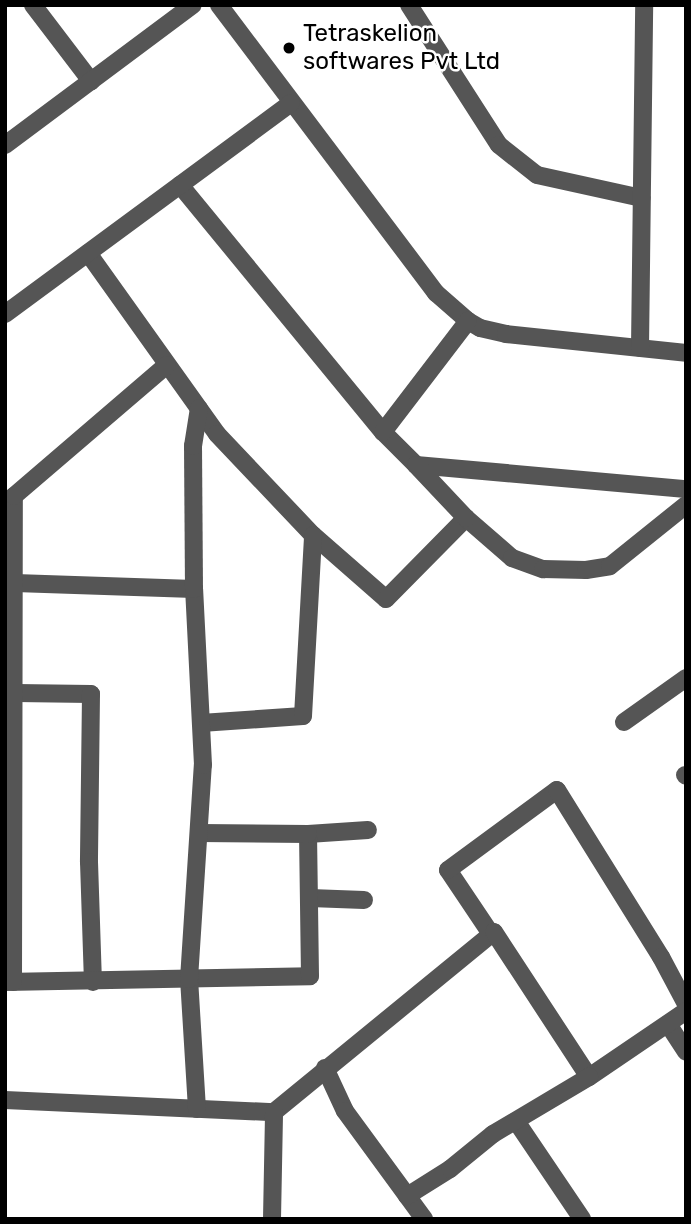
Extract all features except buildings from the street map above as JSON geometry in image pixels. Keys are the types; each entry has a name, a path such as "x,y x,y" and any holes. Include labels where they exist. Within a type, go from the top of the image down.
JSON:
{"street":[{"path":"33,5 91,81"},
{"path":"5,145 193,5"},
{"path":"219,5 436,293 468,321 480,328 506,334 686,353"},
{"path":"409,5 499,145 537,175 642,198"},
{"path":"640,348 644,5"},
{"path":"5,314 291,103"},
{"path":"180,185 383,432 466,518 512,558 543,569 586,570 610,566 686,505"},
{"path":"88,253 217,434 313,535 386,598 466,518"},
{"path":"383,432 468,321"},
{"path":"167,365 14,496 10,507 15,583 16,693 9,982 310,976 308,834"},
{"path":"197,1109 189,979 203,765 194,589 193,446 199,408"},
{"path":"416,466 686,489"},
{"path":"201,723 303,716 313,535"},
{"path":"15,583 194,589"},
{"path":"624,722 686,678"},
{"path":"16,693 91,694 89,862 93,982"},
{"path":"491,934 448,870 557,790 661,957 686,1004"},
{"path":"199,833 308,834 368,830"},
{"path":"310,898 364,900"},
{"path":"5,1100 274,1112 494,932 589,1077"},
{"path":"407,1196 516,1121 589,1077 686,1011"},
{"path":"668,1024 686,1052"},
{"path":"325,1068 345,1111 424,1219"},
{"path":"272,1219 274,1112"},
{"path":"516,1121 582,1219"}],"place":[{"name":"Tetraskelion softwares Pvt Ltd","path":"289,48"}]}
